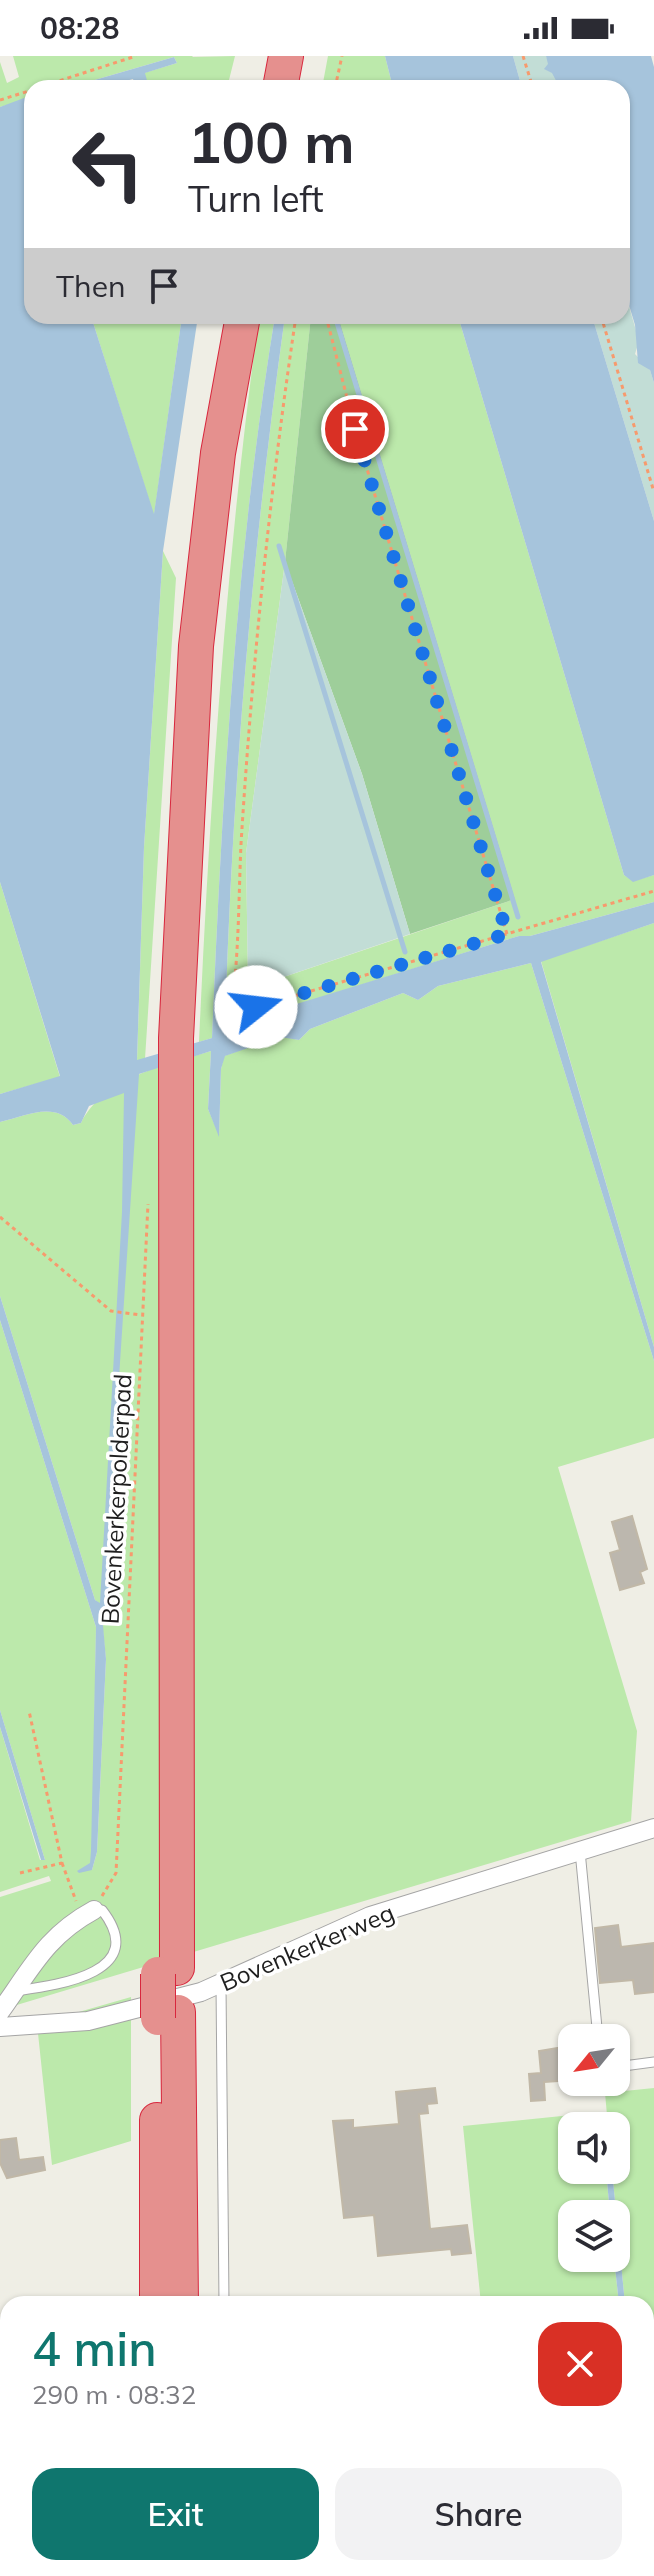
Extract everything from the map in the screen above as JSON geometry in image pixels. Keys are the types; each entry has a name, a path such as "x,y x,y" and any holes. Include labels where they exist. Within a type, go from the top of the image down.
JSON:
{"highway":[{"path":"282,80 286,56"},
{"path":"157,2296 168,2015 179,1378 158,1318 177,1054 196,646 218,453 242,324"},
{"path":"168,2015 181,2296"}],"street":[{"name":"Bovenkerkerweg","path":"0,2027 88,2021 221,1985 370,1916 654,1828"},
{"path":"0,2012 40,1951 67,1925 88,1913"}],"lane":[{"path":"580,1851 597,2024"},
{"path":"14,1992 67,1984 100,1970 115,1949 114,1925 102,1910 88,1913"},
{"path":"221,1985 224,2296"},
{"path":"630,2065 654,2062"}],"path":[{"path":"62,80 136,56"},
{"path":"337,80 342,56"},
{"path":"523,56 530,80"},
{"path":"0,100 24,92"},
{"path":"295,324 281,416 255,667 241,846 235,977 241,996 256,1007 654,891"},
{"path":"328,324 360,444 507,934"},
{"path":"603,324 654,492"},
{"name":"Bovenkerkerpolderpad","path":"88,1913 116,1873 158,1318 149,1192"},
{"path":"0,1217 111,1311 158,1318"},
{"path":"29,1711 62,1863 88,1913"},
{"path":"20,1873 62,1863"}],"green space":[{"path":"13,56 235,56 229,80 146,80 144,73 177,63 174,57 95,80 24,80 24,100 0,107 0,62 7,83 19,77"},
{"path":"328,56 385,56 391,80 324,80"},
{"path":"94,324 181,324 154,516"},
{"path":"258,324 274,324 250,496 233,676 212,1038 199,1042 221,679"},
{"path":"284,324 310,324 285,562 246,853 248,981 260,985 515,899 340,324 460,324 624,875 633,881 654,875 654,902 530,936 519,936 225,1027 238,759 253,582"},
{"path":"310,324 340,324 515,899 410,934 362,774 285,562"},
{"path":"163,551 176,578 145,1059 137,1061 144,847"},
{"path":"0,882 60,1077 0,1094"},
{"path":"654,923 654,1347 541,961"},
{"path":"531,963 654,1361 654,1438 558,1467 637,1731 631,1821 0,2010 0,1897 51,1881 49,1876 0,1892 0,1727 40,1860 45,1860 0,1710 0,1320 96,1627 92,1870 97,1852 106,1659 100,1604 95,1600 0,1296 0,1122 49,1111 66,1117 73,1125 81,1123 104,1095 120,1084 156,1068 211,1051 208,1109 219,1135 224,1056 280,1036 299,1040 310,1029 403,993 418,1000 438,986"},
{"path":"131,1997 131,2141 52,2165 37,2024"},
{"path":"654,2088 654,2296 624,2296 622,2272 630,2272 630,2200 615,2200 613,2184 630,2184 630,2112 607,2112 605,2096 630,2096 630,2090"},
{"path":"558,2116 558,2184 607,2184 609,2200 558,2200 558,2272 616,2272 618,2296 480,2296 463,2126"}],"shaded area":[{"path":"385,56 513,56 520,80 391,80"},
{"path":"513,56 546,56 556,80 520,80"},
{"path":"546,56 651,56 654,67 654,383 650,370 638,363 635,325 630,308 630,80 556,80 552,73 544,69 548,64"},
{"path":"174,57 177,63 145,73 147,80 95,80"},
{"path":"24,98 24,324 94,324 154,514 181,324 197,324 163,551 144,847 137,1060 212,1038 233,676 250,495 274,324 284,324 245,670 225,1026 519,936 530,936 654,902 654,923 541,962 654,1347 654,1361 531,963 438,986 418,1000 403,993 310,1029 299,1040 280,1037 225,1056 221,1069 219,1137 208,1109 211,1051 139,1074 112,1484 110,1607 102,1614 106,1659 97,1852 92,1870 79,1873 77,1871 90,1863 91,1851 96,1627 0,1320 0,1296 95,1600 100,1603 122,1212 124,1093 89,1106 81,1123 73,1125 66,1117 49,1111 0,1122 0,1094 60,1076 0,882 0,107"},
{"path":"630,310 639,341 635,354 650,370 654,383 654,521 594,324 630,324"},
{"path":"460,324 594,324 654,521 654,875 633,882 624,875"},
{"path":"285,562 362,774 410,934 260,985 248,982 246,853"},
{"path":"0,1710 45,1860 41,1860 0,1727"},
{"path":"607,2184 613,2184 615,2200 609,2200"},
{"path":"616,2272 622,2272 624,2296 618,2296"}],"building":[{"path":"632,1516 647,1569 640,1572 644,1583 620,1590 610,1553 620,1550 612,1522"},
{"path":"618,1925 621,1947 654,1943 654,1992 635,1994 633,1980 600,1983 595,1928"},
{"path":"558,2048 558,2081 544,2082 545,2100 531,2101 529,2074 541,2073 539,2051"},
{"path":"435,2088 437,2103 427,2104 428,2113 419,2114 430,2229 467,2225 471,2253 452,2255 451,2249 378,2256 374,2215 344,2218 333,2121 353,2120 353,2128 399,2124 396,2092"},
{"path":"16,2138 19,2160 43,2157 45,2170 7,2178 0,2163 0,2140"}],"waterway":[{"path":"337,324 518,917"},
{"path":"279,546 405,952"}],"route":[{"path":"256,1007 507,934 355,429"}]}
